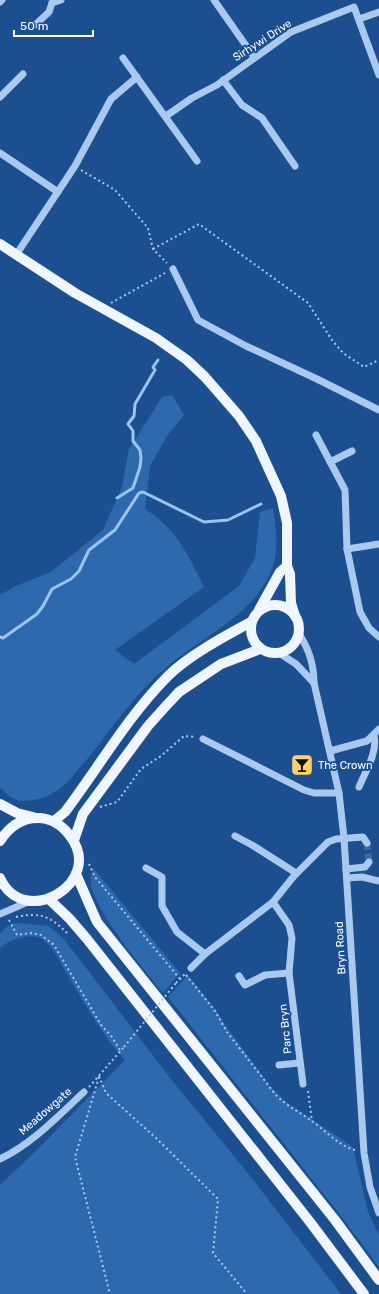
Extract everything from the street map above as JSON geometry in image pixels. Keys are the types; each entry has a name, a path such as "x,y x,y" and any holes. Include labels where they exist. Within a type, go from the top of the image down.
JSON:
{"main road":[{"path":"0,244 75,293 156,338 187,360 205,377 239,416 256,441 281,496 287,523 287,566 290,574 291,603 299,625 299,634 294,644 288,650 279,653 270,653 260,649 251,636 253,618 280,572 287,566"},
{"path":"54,821 65,812 142,707 168,676 199,652 253,618 261,609 275,605 282,606 292,612 295,616"},
{"path":"74,840 83,814 148,726 165,706 179,692 221,664 260,649"},
{"path":"0,804 17,814 54,821 66,829 74,840 78,851 76,874 65,889 49,900 30,901 18,897 8,890 0,878"},
{"path":"0,841 6,832 15,824 26,819 39,818"},
{"path":"76,874 97,922 335,1220 379,1280"},
{"path":"49,900 69,918 87,939 305,1216 364,1294"}],"street":[{"path":"35,26 49,12 50,2 61,0"},
{"path":"214,0 254,57"},
{"path":"351,0 379,76"},
{"name":"Sirhywi Drive","path":"166,116 192,98 223,80 291,32 354,7"},
{"path":"358,19 379,12"},
{"path":"123,58 197,161"},
{"path":"0,97 23,74"},
{"path":"16,255 75,166 111,99 137,78"},
{"path":"223,80 242,105 262,118 295,166"},
{"path":"0,153 58,192"},
{"path":"173,269 198,320 246,346 317,378 379,410"},
{"path":"316,435 345,490 347,549 360,612 369,628 379,637"},
{"path":"330,462 352,451"},
{"path":"347,549 379,544"},
{"name":"Bryn Road","path":"299,634 309,653 314,673 314,683 339,793 347,878 364,1153 370,1187 379,1213"},
{"path":"279,653 296,664 314,683"},
{"path":"330,752 358,745 374,736 379,729"},
{"path":"359,787 374,751 374,736"},
{"path":"203,739 304,790 314,793 339,793"},
{"path":"235,836 296,873"},
{"path":"191,968 204,954 273,902 296,873 328,842 344,838 363,837 367,843"},
{"path":"346,869 366,867 369,862"},
{"path":"146,868 162,877 162,906 177,932 204,954"},
{"path":"347,878 362,877 379,881"},
{"path":"1,913 30,901"},
{"name":"Parc Bryn","path":"273,902 289,925 292,938 290,973 299,1063 303,1084"},
{"path":"239,976 245,985 265,975 290,973"},
{"path":"279,1065 299,1063"},
{"name":"Meadowgate","path":"0,1158 14,1152 40,1132 84,1092"}],"path":[{"path":"75,166 115,190 148,228 153,249 173,269 102,308"},
{"path":"153,249 199,224 308,303 332,340 343,352 364,367 379,360"},
{"path":"97,808 117,802 141,769 161,756 184,736 190,735 203,739"},
{"path":"88,861 96,877 180,979"},
{"path":"1,913 9,919 17,935 31,933 41,935 54,945 101,1025 112,1037 121,1052"},
{"path":"9,919 31,914 44,916 55,921 71,937"},
{"path":"84,1092 121,1052 176,983 191,968"},
{"path":"185,974 215,1011 227,1032 275,1094 284,1103 312,1121 346,1148 364,1153"},
{"path":"141,1025 146,1031"},
{"path":"99,1076 75,1157 110,1294"},
{"path":"99,1076 106,1093 157,1139 218,1199 213,1253 247,1294"},
{"path":"303,1084 308,1089 312,1121"}],"shaded area":[{"path":"172,395 184,415 167,436 150,466 145,509 165,525 173,534 193,564 204,587 115,650 134,664 239,586 255,558 260,512 273,508 276,527 274,564 266,582 246,607 221,628 168,666 146,686 89,757 62,787 42,798 29,801 17,800 9,796 0,788 0,595 16,586 51,572 103,530 122,487 129,449 162,397"},
{"path":"94,869 180,973 163,993 119,937 98,904 92,890 91,877"},
{"path":"16,923 49,926 64,939 171,1079 247,1172 341,1294 0,1294 0,1185 37,1150 125,1060 102,1030 55,954 45,941 35,937 22,937 0,948 0,934 6,927"},
{"path":"188,975 217,1011 228,1029 272,1088 285,1101 353,1147 368,1212 379,1235 379,1267 341,1216 168,997"}],"waterway":[{"path":"117,498 133,488 140,467 140,450 133,441 133,431 128,424 134,416 135,404 155,370 153,367 158,360"},
{"path":"0,637 3,638 37,614 52,589 71,579 79,571 89,550 115,530 139,493 143,492 204,522 228,520 261,504"}],"tunnel":[{"path":"367,843 369,862"}],"place":[{"name":"The Crown","path":"302,765"}]}
